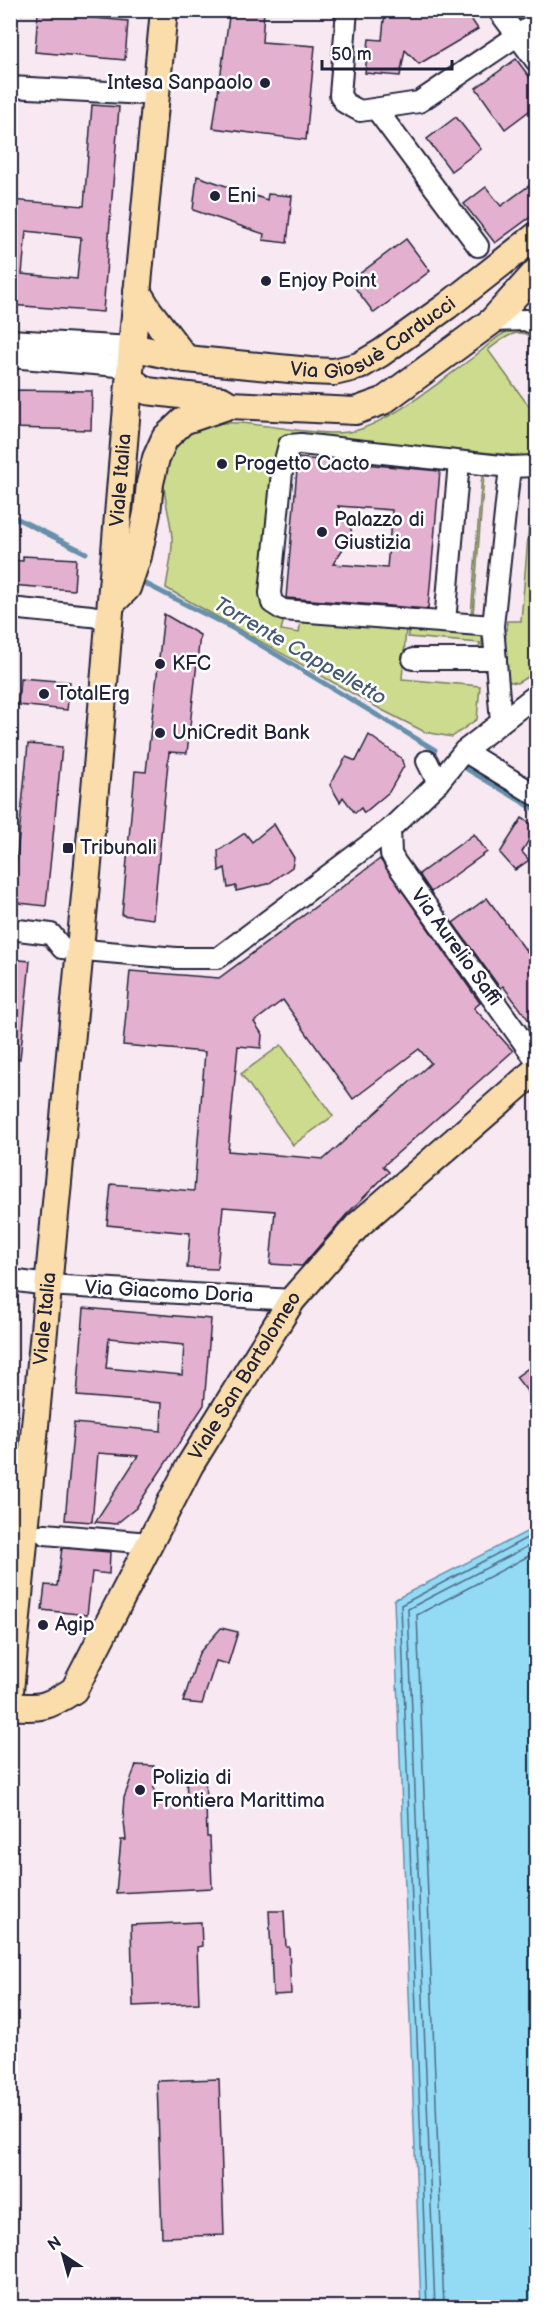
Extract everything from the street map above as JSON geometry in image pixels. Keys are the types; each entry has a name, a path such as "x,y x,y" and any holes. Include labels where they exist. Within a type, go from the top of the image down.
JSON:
{"main road":[{"name":"Viale Italia","path":"10,1691 80,948 164,10"},
{"name":"Via Giosuè Carducci","path":"230,405 222,400 147,391 131,365 186,359 310,372 334,372 359,366 447,306 537,236"},
{"name":"Via Giosuè Carducci","path":"110,612 127,588 138,556 156,458 165,438 183,421 230,405 355,411 383,401 492,321 537,272"},
{"path":"138,291 149,311 186,359"},
{"name":"Viale San Bartolomeo","path":"10,1706 36,1708 54,1703 74,1690 190,1465 292,1300 358,1225 537,1070"}],"street":[{"path":"346,10 340,94 345,103 368,110 419,102 537,23"},
{"path":"498,10 537,61"},
{"path":"10,87 146,94"},
{"path":"368,110 478,246"},
{"path":"492,321 526,320 537,325"},
{"path":"10,340 131,365"},
{"path":"10,357 131,365"},
{"path":"494,626 283,610 272,603 270,592 282,472 289,445 301,444 459,462 537,466"},
{"path":"445,622 459,462"},
{"path":"501,722 494,626 510,466"},
{"path":"10,608 91,616 110,612"},
{"path":"413,659 496,659"},
{"path":"10,929 51,934 62,948 176,958 218,958 390,829 438,783 464,752 537,695"},
{"path":"464,752 537,795"},
{"path":"427,760 438,783"},
{"name":"Via Aurelio Saffi","path":"390,829 391,854 396,863 537,1060"},
{"name":"Via Giacomo Doria","path":"10,1280 48,1285 292,1300"},
{"path":"45,1534 149,1543"}],"green space":[{"path":"515,328 525,329 535,335 536,342 524,334 512,334 488,350 536,416 536,457 300,436 264,592 284,619 281,630 299,633 301,620 406,629 402,679 480,686 477,719 452,737 425,732 166,588 172,544 164,475 173,446 191,430 216,423 337,433 361,429 406,406 499,337"},
{"path":"472,470 500,475 484,475 473,615 471,616 482,474 469,473"},
{"path":"533,478 536,478 536,589 529,595 536,605 536,672 517,683 507,681 503,666 507,621 521,621"},
{"path":"408,629 478,635 482,637 482,657 478,657 480,643 408,637"},
{"path":"281,1045 333,1116 293,1145 241,1074"}],"water":[{"path":"536,1527 536,2307 421,2307 394,1600"}],"building":[{"name":"Intesa Sanpaolo","path":"230,10 264,10 262,42 315,46 306,140 213,128"},
{"path":"385,10 465,10 478,29 419,64 405,50 400,76 365,73 369,39 382,40"},
{"path":"38,13 128,21 125,60 35,52"},
{"path":"516,59 537,87 537,105 505,129 476,88"},
{"path":"92,105 119,107 103,312 10,305 10,200 84,206","holes":["26,231 81,237 77,279 22,274"]},
{"path":"456,117 481,149 451,171 427,139"},
{"path":"197,176 267,200 268,194 292,196 287,243 263,240 264,234 193,210"},
{"path":"537,180 537,212 495,243 464,204 486,187 501,206"},
{"path":"406,239 430,271 374,313 350,281"},
{"path":"10,390 92,391 91,430 10,428"},
{"name":"Palazzo di Giustizia","path":"298,458 440,471 428,609 286,598","holes":["338,506 392,510 387,568 333,564 352,535"]},
{"path":"23,556 76,559 74,590 10,585 10,560 23,561"},
{"path":"164,614 200,635 187,753 169,752 153,919 122,915 135,771 146,772"},
{"name":"TotalErg","path":"20,678 70,682 67,710 18,705"},
{"path":"369,735 401,758 404,766 389,792 364,813 361,808 355,813 343,797 340,802 330,785 346,757 356,761"},
{"path":"28,744 62,747 46,906 10,902 10,875 15,876"},
{"path":"522,818 536,827 522,852 529,860 515,870 500,853"},
{"path":"274,824 294,858 292,867 268,884 236,891 236,886 228,888 225,868 219,871 218,851 245,833 252,842"},
{"path":"474,834 487,852 431,892 419,874"},
{"path":"380,859 480,1003 474,1008 513,1051 383,1166 389,1172 346,1215 302,1266 270,1264 275,1211 223,1207 217,1269 187,1268 190,1233 107,1225 111,1184 194,1191 205,1052 123,1045 130,971 219,978","holes":["283,1000 353,1099 419,1049 431,1063 324,1159 228,1151 238,1046 261,1048 262,1034 254,1022"]},
{"path":"487,898 530,956 537,952 537,1031 503,986 500,988 453,923"},
{"path":"10,959 30,961 20,1059 10,1059"},
{"path":"84,1308 211,1319 204,1405 136,1508 116,1524 95,1522 138,1456 98,1453 92,1522 65,1520 74,1423 161,1431 162,1403 77,1396","holes":["109,1338 184,1345 182,1375 106,1368"]},
{"path":"537,1362 537,1404 516,1377"},
{"path":"62,1548 110,1552 109,1574 92,1572 87,1615 42,1610 45,1585 57,1586"},
{"path":"221,1628 238,1632 228,1664 216,1661 202,1704 183,1702 199,1653"},
{"path":"136,1765 154,1766 154,1799 187,1798 186,1772 205,1771 207,1837 210,1837 212,1888 116,1893 121,1840 126,1840 124,1798"},
{"path":"269,1911 284,1911 286,1947 289,1947 291,1994 273,1995"},
{"path":"201,1922 202,1946 197,1947 199,2003 133,2006 131,1925"},
{"path":"219,2079 224,2235 162,2237 157,2081"}],"waterway":[{"name":"Torrente Cappelletto","path":"10,515 86,553"},
{"name":"Torrente Cappelletto","path":"146,584 234,629 435,750"},
{"name":"Torrente Cappelletto","path":"467,769 536,810"}],"place":[{"name":"Intesa Sanpaolo","path":"265,83"},
{"name":"Eni","path":"215,196"},
{"name":"Enjoy Point","path":"266,281"},
{"name":"Progetto Cacto","path":"222,464"},
{"name":"Palazzo di Giustizia","path":"322,532"},
{"name":"KFC","path":"160,664"},
{"name":"TotalErg","path":"44,694"},
{"name":"UniCredit Bank","path":"160,733"},
{"name":"Tribunali","path":"68,848"},
{"name":"Agip","path":"43,1625"},
{"name":"Polizia di Frontiera Marittima","path":"140,1790"}]}
